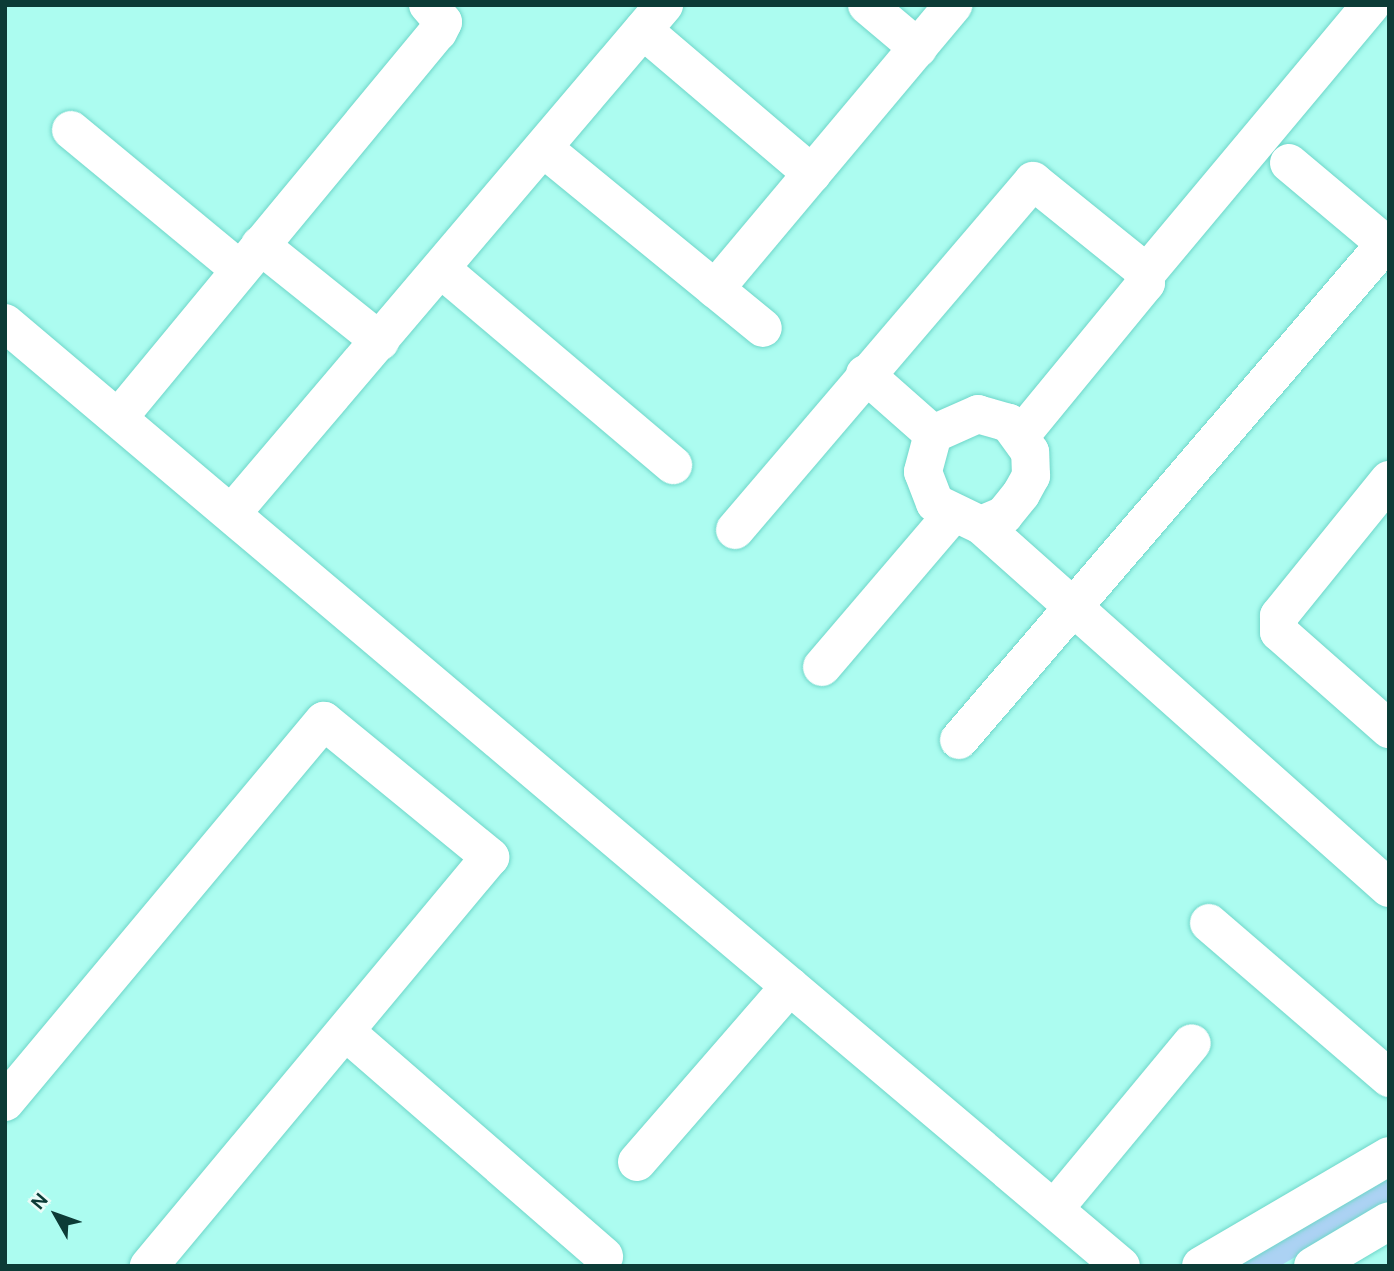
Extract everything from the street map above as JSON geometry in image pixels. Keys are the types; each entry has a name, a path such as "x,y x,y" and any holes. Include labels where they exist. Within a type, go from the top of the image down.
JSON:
{"street":[{"path":"119,417 438,32 443,22 428,5"},
{"path":"867,5 918,48"},
{"path":"1022,434 1142,291 1145,275 1371,5"},
{"path":"715,289 918,48 941,10"},
{"path":"232,513 654,18 812,174"},
{"path":"71,130 250,258 380,341"},
{"path":"543,148 763,328"},
{"path":"959,740 1387,246 1289,163"},
{"path":"735,530 865,374 1033,181 1145,275"},
{"path":"440,269 673,465"},
{"path":"5,323 1121,1266"},
{"path":"865,374 933,434"},
{"path":"822,667 966,520 1004,515 1031,476 1022,434 994,415 978,414 933,434 925,453 925,489 966,520 1074,608 1389,888"},
{"path":"1389,480 1279,616 1279,632 1389,729"},
{"path":"5,1070 310,709 504,870 149,1266"},
{"path":"5,1102 324,720"},
{"path":"1209,923 1389,1078"},
{"path":"637,1162 790,986"},
{"path":"352,1039 604,1256"},
{"path":"174,1266 352,1039"},
{"path":"1055,1208 1192,1043"},
{"path":"1201,1266 1389,1156"},
{"path":"1324,1263 1389,1221"}],"waterway":[{"path":"1254,1266 1389,1187"}]}
